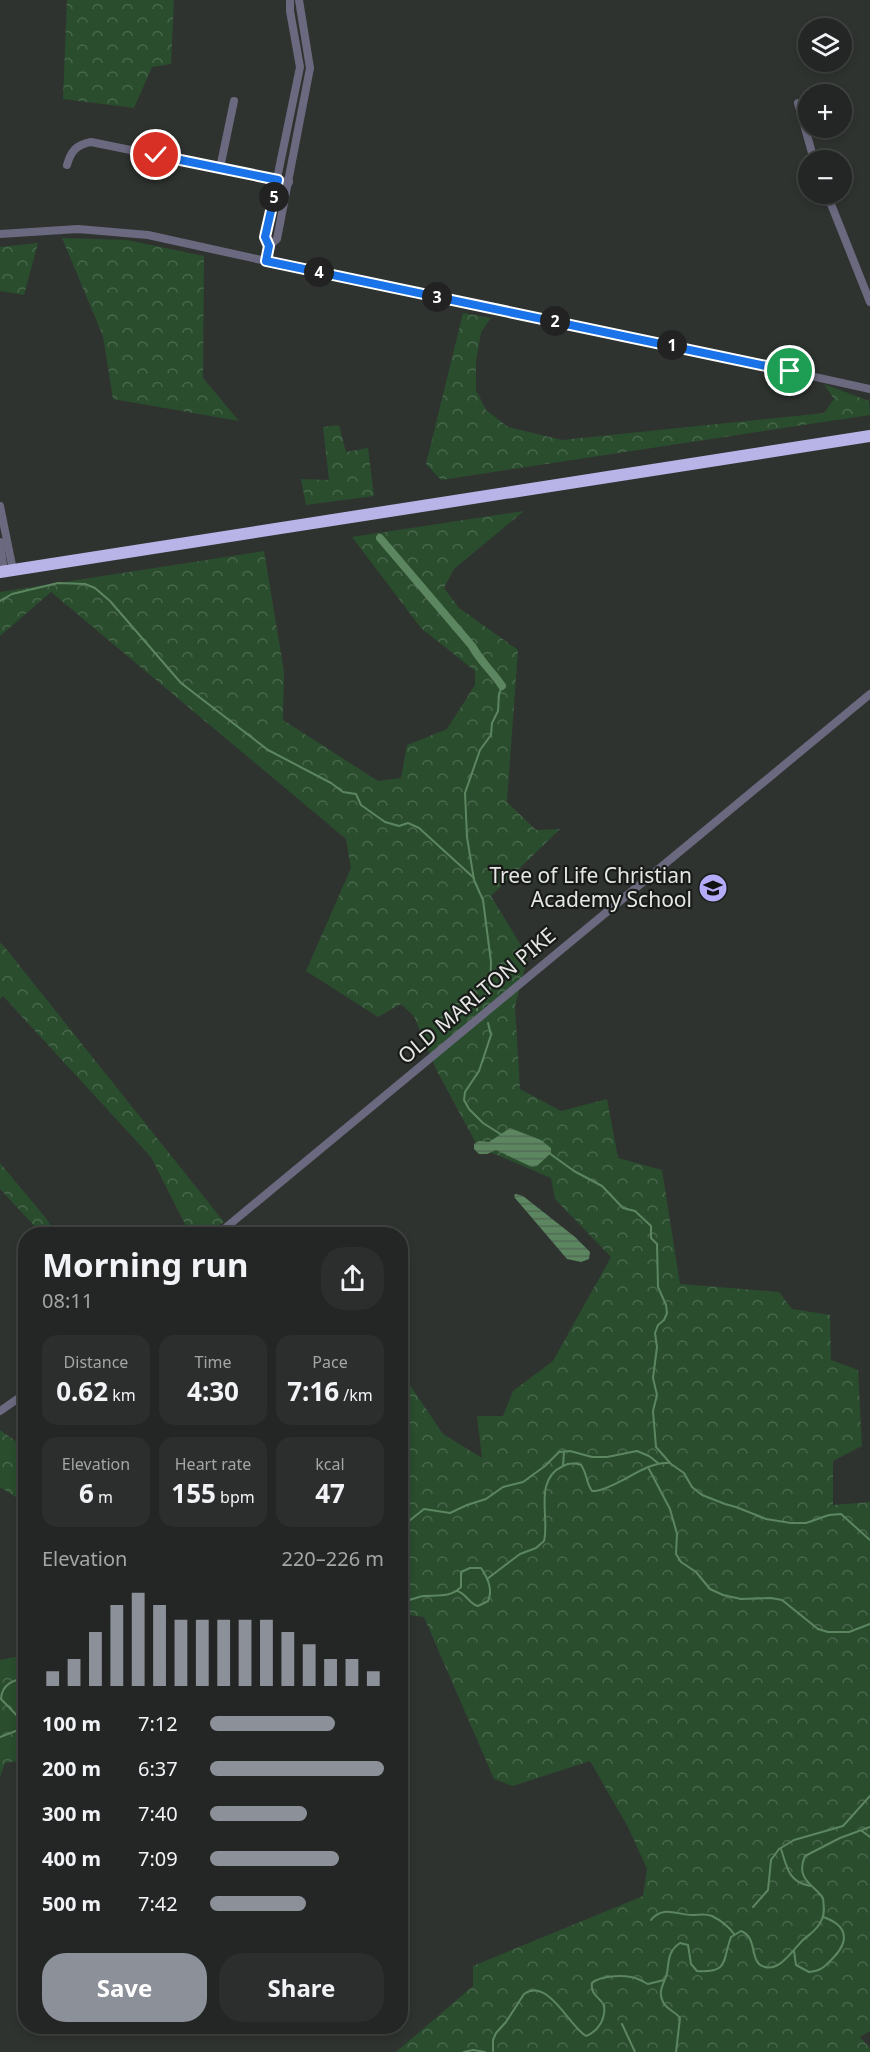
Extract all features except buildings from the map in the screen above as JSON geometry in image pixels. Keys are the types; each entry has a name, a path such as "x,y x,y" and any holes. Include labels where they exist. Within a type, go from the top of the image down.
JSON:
{"highway":[{"path":"6,571 870,436"}],"street":[{"path":"266,261 269,246 265,237 300,67 290,0"},
{"path":"269,246 277,239 310,69 299,0"},
{"path":"220,168 234,101"},
{"path":"68,165 71,153 79,145 91,142 289,182"},
{"path":"831,204 870,302"},
{"path":"0,234 78,229 125,232 172,239 870,389"},
{"path":"0,506 6,571"},
{"path":"0,542 6,571"},
{"name":"OLD MARLTON PIKE","path":"226,1227 870,694"},
{"path":"0,1411 18,1399"}],"green space":[{"path":"67,0 174,0 171,64 152,67 134,108 63,99"},
{"path":"62,238 127,240 204,256 203,378 239,421 113,399 103,336"},
{"path":"38,243 24,295 0,291 0,247"},
{"path":"463,313 491,318 481,332 476,362 476,390 486,410 508,427 562,440 824,413 834,399 824,384 869,401 870,415 441,480 426,464"},
{"path":"339,425 346,452 368,448 374,496 306,505 301,479 329,480 323,427"},
{"path":"524,511 454,569 444,588 459,608 518,650 507,802 536,830 560,829 491,896 528,957 515,1006 520,1089 561,1111 607,1099 618,1158 662,1170 680,1284 779,1292 792,1309 830,1315 831,1360 858,1370 862,1446 833,1461 833,1505 870,1502 870,2031 860,2037 870,2048 870,2052 396,2052 473,1986 473,1966 643,1896 647,1869 628,1827 590,1761 513,1786 494,1779 424,1617 408,1615 408,1382 443,1434 482,1458 477,1416 503,1416 513,1391 553,1361 611,1257 555,1199 551,1178 478,1147 437,1071 414,1016 401,1004 378,1017 306,971 351,868 346,839 51,592 0,636 0,592 264,551 284,672 283,720 378,781 401,778 407,745 447,729 475,685 475,671 421,628 352,537"},
{"path":"0,942 224,1222 215,1227 186,1227 151,1157 3,996 0,999"},
{"path":"0,1163 52,1227 35,1227 0,1189"},
{"path":"0,1430 18,1443 18,1499 0,1487"},
{"path":"18,1656 18,1761 5,1763 0,1777 0,1660"}],"shaded area":[{"path":"510,1128 541,1140 551,1148 551,1153 537,1166 532,1167 496,1150 487,1154 479,1154 474,1149 474,1144 479,1141 489,1142"},
{"path":"516,1194 523,1196 575,1237 590,1252 589,1259 581,1262 567,1259 515,1198"}],"waterway":[{"path":"380,538 472,646 502,686"},
{"path":"0,601 12,594 58,583 85,584 95,588 110,601 181,683 268,750 331,783 343,792 356,794 361,805 385,822 399,826 408,823 419,828 474,878"},
{"path":"477,1010 477,1005 490,989 491,962 483,900 474,880 467,837 465,793 480,750 491,735 502,686"},
{"path":"488,1023 491,1035 479,1071 465,1092 464,1100 469,1109 483,1123 502,1135"},
{"path":"549,1153 574,1171 602,1186 623,1208 635,1211 651,1226 651,1238 657,1244 658,1287 667,1313 655,1333 657,1347 653,1378 657,1395 653,1411 656,1447 671,1464 684,1473 692,1487 702,1495 766,1519 791,1523 806,1523 829,1515 841,1514 870,1540"},
{"path":"409,1521 424,1509 450,1513 486,1499 503,1487 523,1482 559,1452 570,1451 592,1457 607,1457 637,1451 658,1463"},
{"path":"563,1466 564,1452"},
{"path":"487,1579 520,1554 536,1548 544,1541 545,1490 548,1480 563,1466 581,1465 590,1488 595,1491 613,1485 651,1466 668,1463"},
{"path":"649,1469 670,1509 677,1534 676,1554 681,1562 696,1572 710,1589 741,1599 782,1600 818,1629 828,1632 849,1632 870,1624"},
{"path":"470,1568 481,1568 489,1584 488,1601 478,1606 457,1591 461,1587 461,1572 470,1568"},
{"path":"408,1601 457,1591"},
{"path":"18,1680 6,1686 1,1699 18,1717"},
{"path":"0,1737 18,1730"},
{"path":"753,1907 768,1890 771,1860 779,1849 794,1840 843,1826 870,1796"},
{"path":"676,2052 680,2018 665,2005 661,1998 673,1949 680,1943 688,1945 691,1964 697,1971 715,1970 723,1963 731,1937 741,1931 750,1939 760,1965 771,1967 781,1963 815,1930 823,1916 823,1898 806,1880 802,1870 805,1856 840,1838 870,1827"},
{"path":"862,1831 870,1837"},
{"path":"781,1849 789,1873 797,1881 810,1886"},
{"path":"651,1920 655,1915 665,1912 707,1915 721,1922 734,1934"},
{"path":"794,1951 796,1965 809,1972 820,1969 834,1957 842,1945 844,1934 837,1924 823,1917"},
{"path":"493,2052 493,2040 496,2033 524,1994 533,1991 550,1997 586,2036 598,2027 604,2015 604,2005 592,1987 592,1983 596,1980 615,1976 635,1978 648,1984 664,1980"},
{"path":"622,2024 635,2052"},
{"path":"464,2052 473,2050 485,2052"}],"place":[{"name":"Tree of Life Christian Academy School","path":"713,888"}],"route":[{"path":"156,155 278,180 265,237 269,246 266,261 790,371"}]}
